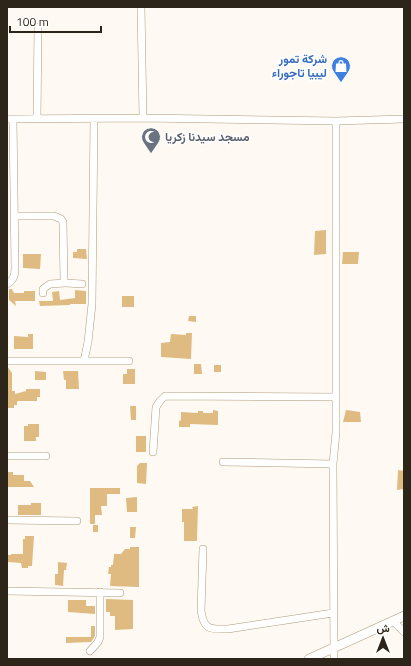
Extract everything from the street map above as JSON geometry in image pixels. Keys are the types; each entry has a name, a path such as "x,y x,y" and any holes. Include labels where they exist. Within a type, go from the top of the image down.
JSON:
{"street":[{"path":"141,7 143,118"},
{"path":"37,119 38,27"},
{"path":"7,284 10,283 14,276 16,216 10,120 143,118 336,121 404,119"},
{"path":"84,361 88,342 92,304 94,119"},
{"path":"334,659 333,464 336,432 336,121"},
{"path":"16,216 54,216 61,219 63,222 65,283"},
{"path":"43,292 43,289 47,286 65,283 82,284"},
{"path":"7,361 129,361"},
{"path":"152,452 156,407 165,396 336,398"},
{"path":"7,456 46,456"},
{"path":"223,462 333,464"},
{"path":"7,520 77,521"},
{"path":"203,549 202,620 206,626 213,630 228,630 334,613"},
{"path":"7,591 120,593"},
{"path":"90,651 100,638 100,592"},
{"path":"309,659 319,657 334,648 404,616"},
{"path":"393,621 404,632"}],"building":[{"path":"326,230 326,254 314,255 315,231"},
{"path":"77,249 86,249 87,259 73,258 73,252 77,252"},
{"path":"343,252 359,252 358,264 342,264"},
{"path":"23,254 41,254 40,269 23,268"},
{"path":"9,289 12,289 14,293 35,291 35,301 15,301 16,306 9,300"},
{"path":"75,290 86,291 86,304 40,306 39,301 53,301 52,292 59,291 60,300 75,298"},
{"path":"122,296 134,296 134,307 122,307"},
{"path":"189,316 196,316 196,322 188,321"},
{"path":"186,333 192,333 191,359 161,357 161,343 170,342 171,334 186,335"},
{"path":"28,334 33,334 33,349 14,349 14,336 28,337"},
{"path":"194,364 201,364 202,374 194,374"},
{"path":"214,365 221,365 221,372 214,372"},
{"path":"7,366 12,373 12,391 15,391 15,394 26,391 26,389 40,389 40,397 37,397 37,401 18,401 17,405 14,405 14,408 8,408"},
{"path":"127,369 135,369 135,384 123,384 123,374 127,374"},
{"path":"35,371 46,372 46,380 35,380"},
{"path":"63,371 78,371 79,389 66,389 66,380 64,380"},
{"path":"130,406 136,406 136,420 131,420"},
{"path":"213,410 218,411 218,425 190,424 190,427 179,427 181,412 198,413 198,411 203,411 203,413 213,413"},
{"path":"346,410 360,412 361,422 343,422"},
{"path":"28,424 39,424 39,437 36,437 36,441 24,441 24,426 28,426"},
{"path":"136,436 146,436 146,452 136,452"},
{"path":"140,463 147,463 146,484 137,483 137,466"},
{"path":"398,470 404,471 404,489 397,490"},
{"path":"7,472 13,472 13,475 24,475 24,481 30,481 34,487 7,487"},
{"path":"90,488 120,488 120,494 107,494 107,506 101,506 102,515 95,515 95,524 90,524"},
{"path":"137,497 137,512 127,512 126,498"},
{"path":"31,503 41,503 41,515 18,515 18,505 31,505"},
{"path":"198,506 197,541 184,541 182,509 193,509 192,507"},
{"path":"93,525 98,525 98,532 93,532"},
{"path":"130,527 136,527 135,538 130,538"},
{"path":"25,536 34,536 32,566 22,568 21,563 8,562 8,555 23,554 23,539 25,539"},
{"path":"130,547 139,547 139,587 110,586 111,574 108,574 109,567 113,565 114,554 121,554 125,549 130,549"},
{"path":"58,562 67,563 66,570 64,570 63,586 55,585 55,574 58,574"},
{"path":"106,599 133,600 133,629 115,630 115,616 110,616 110,612 106,612"},
{"path":"68,600 86,600 86,606 95,606 95,614 68,612"},
{"path":"91,626 95,626 95,636 91,642 66,643 66,637 91,637"}],"place":[{"name":"شركة تمور ليبيا تاجوراء","path":"341,83"},
{"name":"مسجد سيدنا زكريا","path":"151,154"}]}
